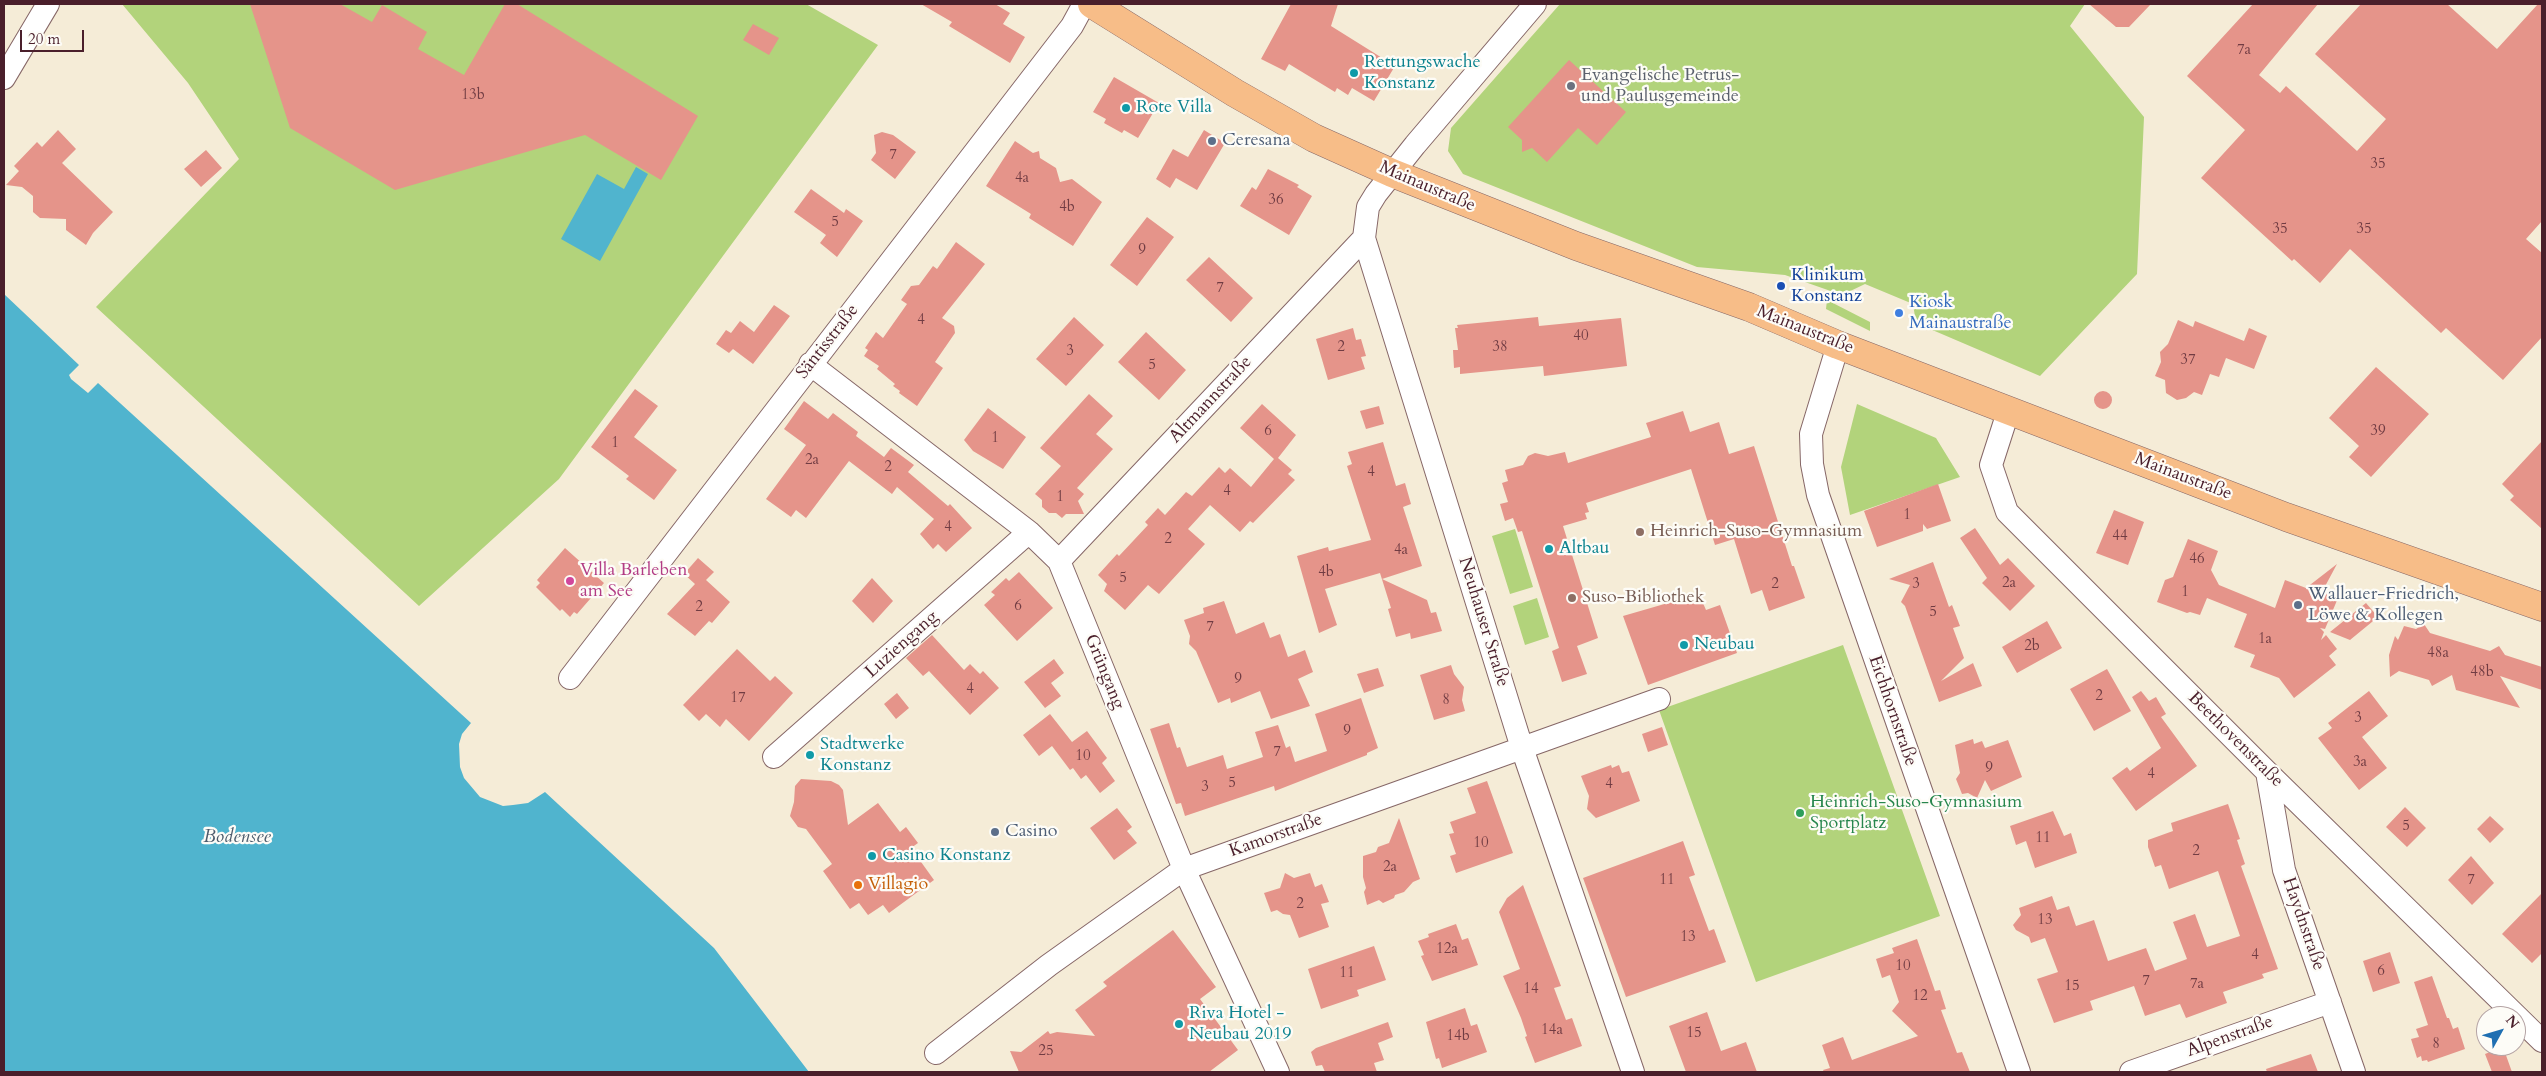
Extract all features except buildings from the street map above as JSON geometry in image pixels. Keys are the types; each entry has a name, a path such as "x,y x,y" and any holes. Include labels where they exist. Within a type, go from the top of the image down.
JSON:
{"main road":[{"name":"Mainaustraße","path":"1092,4 1314,138 1392,173 1567,242 1749,307 1838,344 2286,517 2542,607"}],"street":[{"path":"4,78 48,4"},
{"name":"Säntisstraße","path":"570,678 1066,34 1084,4"},
{"name":"Neuhauser Straße","path":"1535,4 1392,173 1368,207 1364,238 1522,748 1633,1072"},
{"name":"Altmannstraße","path":"1059,561 1364,238"},
{"name":"Eichhornstraße","path":"1838,344 1811,434 1812,464 1818,495 2019,1072"},
{"name":"Grüngang","path":"810,364 1030,532 1059,561 1184,869 1278,1072"},
{"name":"Beethovenstraße","path":"2010,409 1991,465 2007,512 2267,772 2542,1041"},
{"name":"Luziengang","path":"774,757 1030,532"},
{"name":"Kamorstraße","path":"936,1053 1049,965 1184,869 1659,699"},
{"name":"Haydnstraße","path":"2267,772 2284,870 2354,1072"},
{"name":"Alpenstraße","path":"2131,1072 2330,1002"}],"green space":[{"path":"122,4 806,4 878,45 559,479 419,606 96,307 239,159 188,83"},
{"path":"1560,4 2085,4 2070,26 2144,117 2137,274 2040,376 1916,323 1913,304 1865,284 1842,295 1785,275 1697,267 1463,174 1448,151 1451,128"},
{"path":"1827,300 1870,322 1870,331 1826,309"},
{"path":"1857,404 1936,438 1960,477 1850,515 1841,467"},
{"path":"1515,529 1533,587 1510,594 1492,536"},
{"path":"1537,598 1549,637 1525,645 1513,606"},
{"name":"Heinrich-Suso-Gymnasium Sportplatz","path":"1843,645 1940,916 1756,982 1659,710"}],"water":[{"path":"636,167 648,174 600,261 561,239 597,174 624,189"},
{"name":"Bodensee","path":"4,294 79,365 69,375 71,379 88,393 98,383 471,723 462,734 459,744 460,767 464,778 480,797 503,806 528,803 545,792 714,948 809,1072 4,1072"}],"place":[{"name":"Rettungswache Konstanz","path":"1354,73"},
{"name":"Evangelische Petrus- und Paulusgemeinde","path":"1571,86"},
{"name":"Rote Villa","path":"1126,108"},
{"name":"Ceresana","path":"1212,141"},
{"name":"Klinikum Konstanz","path":"1781,286"},
{"name":"Kiosk Mainaustraße","path":"1899,313"},
{"name":"Heinrich-Suso-Gymnasium","path":"1640,532"},
{"name":"Altbau","path":"1549,549"},
{"name":"Villa Barleben am See","path":"570,581"},
{"name":"Suso-Bibliothek","path":"1572,598"},
{"name":"Wallauer-Friedrich, Löwe & Kollegen","path":"2298,605"},
{"name":"Neubau","path":"1684,645"},
{"name":"Stadtwerke Konstanz","path":"810,755"},
{"name":"Heinrich-Suso-Gymnasium Sportplatz","path":"1800,813"},
{"name":"Casino","path":"995,832"},
{"name":"Casino Konstanz","path":"872,856"},
{"name":"Villagio","path":"858,885"},
{"name":"Riva Hotel - Neubau 2019","path":"1179,1024"}]}
